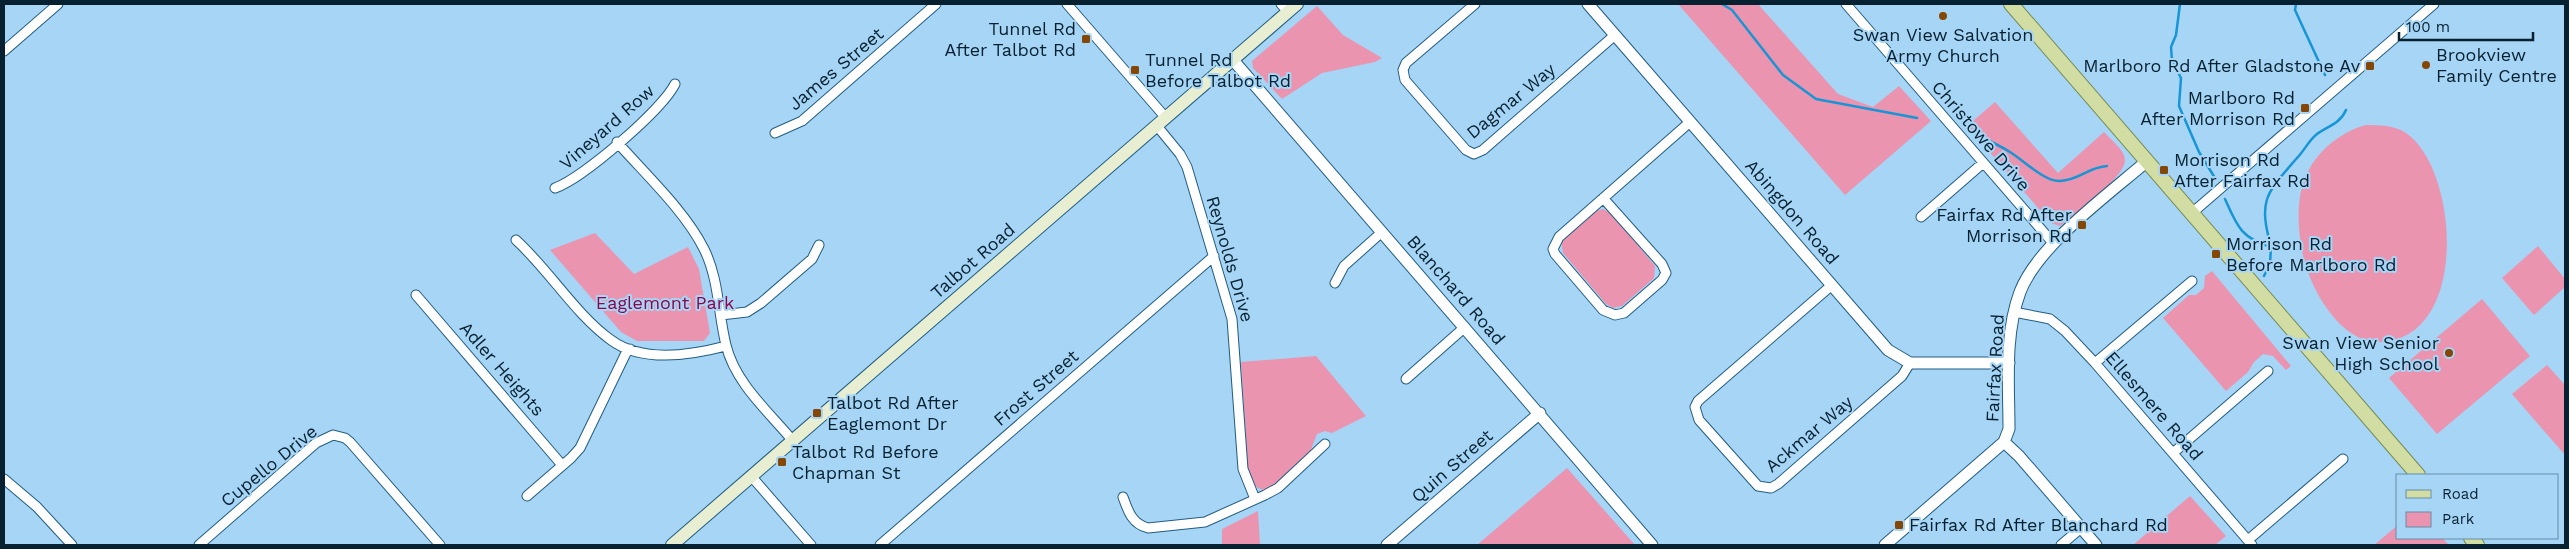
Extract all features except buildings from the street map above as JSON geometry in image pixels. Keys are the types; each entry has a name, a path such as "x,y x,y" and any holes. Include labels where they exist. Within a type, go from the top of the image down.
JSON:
{"main road":[{"path":"2011,4 2417,474"},
{"name":"Talbot Road","path":"672,545 1233,60 1288,6"}],"street":[{"path":"4,51 58,4"},
{"name":"James Street","path":"776,133 802,121 936,4"},
{"name":"Reynolds Drive","path":"1067,4 1161,122 1187,167 1232,319 1243,469 1255,499"},
{"name":"Dagmar Way","path":"1475,4 1406,63 1403,70 1405,80 1466,150 1474,154 1483,150 1615,35"},
{"name":"Abingdon Road","path":"1588,4 1888,350 1910,363"},
{"name":"Christowe Drive","path":"1846,4 2053,243"},
{"path":"2192,213 2434,4"},
{"name":"Blanchard Road","path":"1233,60 1466,327 1652,545"},
{"name":"Vineyard Row","path":"555,188 573,180 618,142 664,101 675,84"},
{"path":"1603,198 1662,264 1666,272 1662,280 1624,313 1615,315 1603,310 1555,254 1553,249 1558,237 1690,122"},
{"path":"618,142 697,236 710,264 726,346 735,367 753,396 792,441"},
{"name":"Fairfax Road","path":"1885,545 2004,442 2009,429 2009,363 2014,312 2025,280 2053,243 2147,161"},
{"path":"1921,217 1983,163"},
{"path":"1335,283 1344,266 1382,232"},
{"path":"516,240 532,255 594,326 612,341 630,349 668,356 700,353 726,346"},
{"path":"721,315 747,312 761,303 812,259 819,245"},
{"name":"Frost Street","path":"880,545 1214,256"},
{"path":"2095,363 2192,281"},
{"name":"Ackmar Way","path":"1832,285 1698,401 1695,407 1699,420 1758,486 1771,488 1778,484 1902,376 1910,363"},
{"name":"Adler Heights","path":"416,295 562,465"},
{"name":"Ellesmere Road","path":"2014,312 2050,319 2065,331 2095,363 2250,543"},
{"path":"1406,379 1466,327"},
{"path":"527,496 580,448 626,353 630,349"},
{"path":"1910,363 2009,363"},
{"path":"2173,453 2268,371"},
{"name":"Quin Street","path":"1386,545 1540,413"},
{"name":"Cupello Drive","path":"198,545 316,443 333,435 345,438 350,442 440,545"},
{"path":"2004,442 2019,456 2096,545"},
{"path":"1123,497 1134,522 1148,528 1205,522 1278,488 1325,444"},
{"path":"2250,543 2343,459"},
{"path":"752,476 811,545"},
{"path":"4,479 37,507 72,545"},
{"path":"2061,545 2081,528"}],"green space":[{"path":"1678,4 1758,4 1838,94 1873,107 1899,86 1931,121 1845,195"},
{"path":"1317,6 1343,35 1382,58 1375,62 1322,73 1282,99 1253,68 1252,61"},
{"path":"1995,102 2058,173 2104,132 2123,152 2125,160 2123,168 2108,186 2060,226 2051,223 1967,126"},
{"path":"2366,125 2397,128 2406,133 2424,152 2437,180 2445,214 2447,249 2442,284 2430,313 2410,333 2381,342 2366,340 2353,334 2341,325 2330,312 2321,299 2307,270 2301,247 2299,228 2301,190 2308,171 2320,153 2328,146 2346,133"},
{"path":"1603,209 1611,213 1655,266 1654,278 1622,306 1613,308 1606,304 1563,253 1562,247 1564,237 1571,229 1588,216"},
{"name":"Eaglemont Park","path":"595,233 634,274 688,247 699,269 710,333 704,341 637,341 621,332 550,250"},
{"path":"2538,246 2565,279 2565,287 2534,315 2502,278"},
{"path":"2212,271 2291,366 2286,370 2273,356 2263,354 2254,362 2248,372 2226,391 2163,318 2189,295 2196,295 2204,288 2205,276"},
{"path":"2482,299 2530,356 2437,434 2389,378"},
{"path":"1316,356 1366,416 1332,433 1325,431 1317,434 1310,452 1281,480 1266,490 1258,488 1251,480 1248,469 1241,362"},
{"path":"2547,365 2565,385 2565,455 2512,394"},
{"path":"1567,468 1635,545 1477,545"},
{"path":"2190,496 2226,536 2215,545 2133,545"},
{"path":"1258,511 1260,545 1222,545 1222,529"},
{"path":"2396,527 2396,539 2443,539 2449,545 2374,545"}],"waterway":[{"path":"1722,4 1732,10 1783,75 1816,99 1917,118"},
{"path":"2180,4 2176,35 2171,47 2172,61 2181,78 2179,106 2199,152 2215,178"},
{"path":"2296,4 2295,10 2325,75"},
{"path":"2271,247 2265,218 2265,207 2272,189 2314,136 2337,122 2346,110"},
{"path":"1975,134 2006,149 2041,174 2054,180 2067,180 2107,166"},
{"path":"2225,199 2241,230 2253,240 2271,247 2270,264 2264,276"}],"place":[{"name":"Swan View Salvation Army Church","path":"1943,16"},
{"name":"Tunnel Rd After Talbot Rd","path":"1086,39"},
{"name":"Brookview Family Centre","path":"2426,65"},
{"name":"Marlboro Rd After Gladstone Av","path":"2370,66"},
{"name":"Tunnel Rd Before Talbot Rd","path":"1135,70"},
{"name":"Marlboro Rd After Morrison Rd","path":"2305,108"},
{"name":"Morrison Rd After Fairfax Rd","path":"2164,170"},
{"name":"Fairfax Rd After Morrison Rd","path":"2082,225"},
{"name":"Morrison Rd Before Marlboro Rd","path":"2216,254"},
{"name":"Swan View Senior High School","path":"2449,353"},
{"name":"Talbot Rd After Eaglemont Dr","path":"817,413"},
{"name":"Talbot Rd Before Chapman St","path":"782,462"},
{"name":"Fairfax Rd After Blanchard Rd","path":"1899,525"}]}
